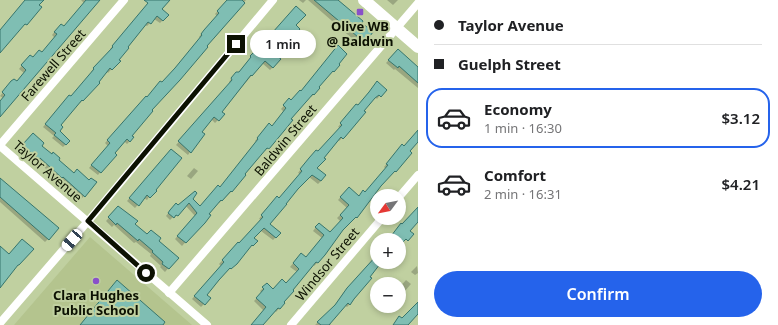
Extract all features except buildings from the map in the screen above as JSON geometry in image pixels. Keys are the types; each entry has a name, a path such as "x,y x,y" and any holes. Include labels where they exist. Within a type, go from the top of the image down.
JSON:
{"main road":[{"path":"364,0 418,47"}],"street":[{"name":"Farewell Street","path":"0,145 124,0"},
{"path":"0,323 88,221 273,0"},
{"name":"Baldwin Street","path":"170,293 418,2"},
{"name":"Taylor Avenue","path":"0,145 207,325"},
{"path":"406,189 418,175"},
{"name":"Windsor Street","path":"291,325 376,225"}],"shaded area":[{"name":"Clara Hughes Public School","path":"90,237 192,325 14,325"}],"place":[{"name":"Olive WB @ Baldwin","path":"360,12"},
{"name":"Clara Hughes Public School","path":"96,281"}],"route":[{"path":"146,273 88,221 236,44"}]}
